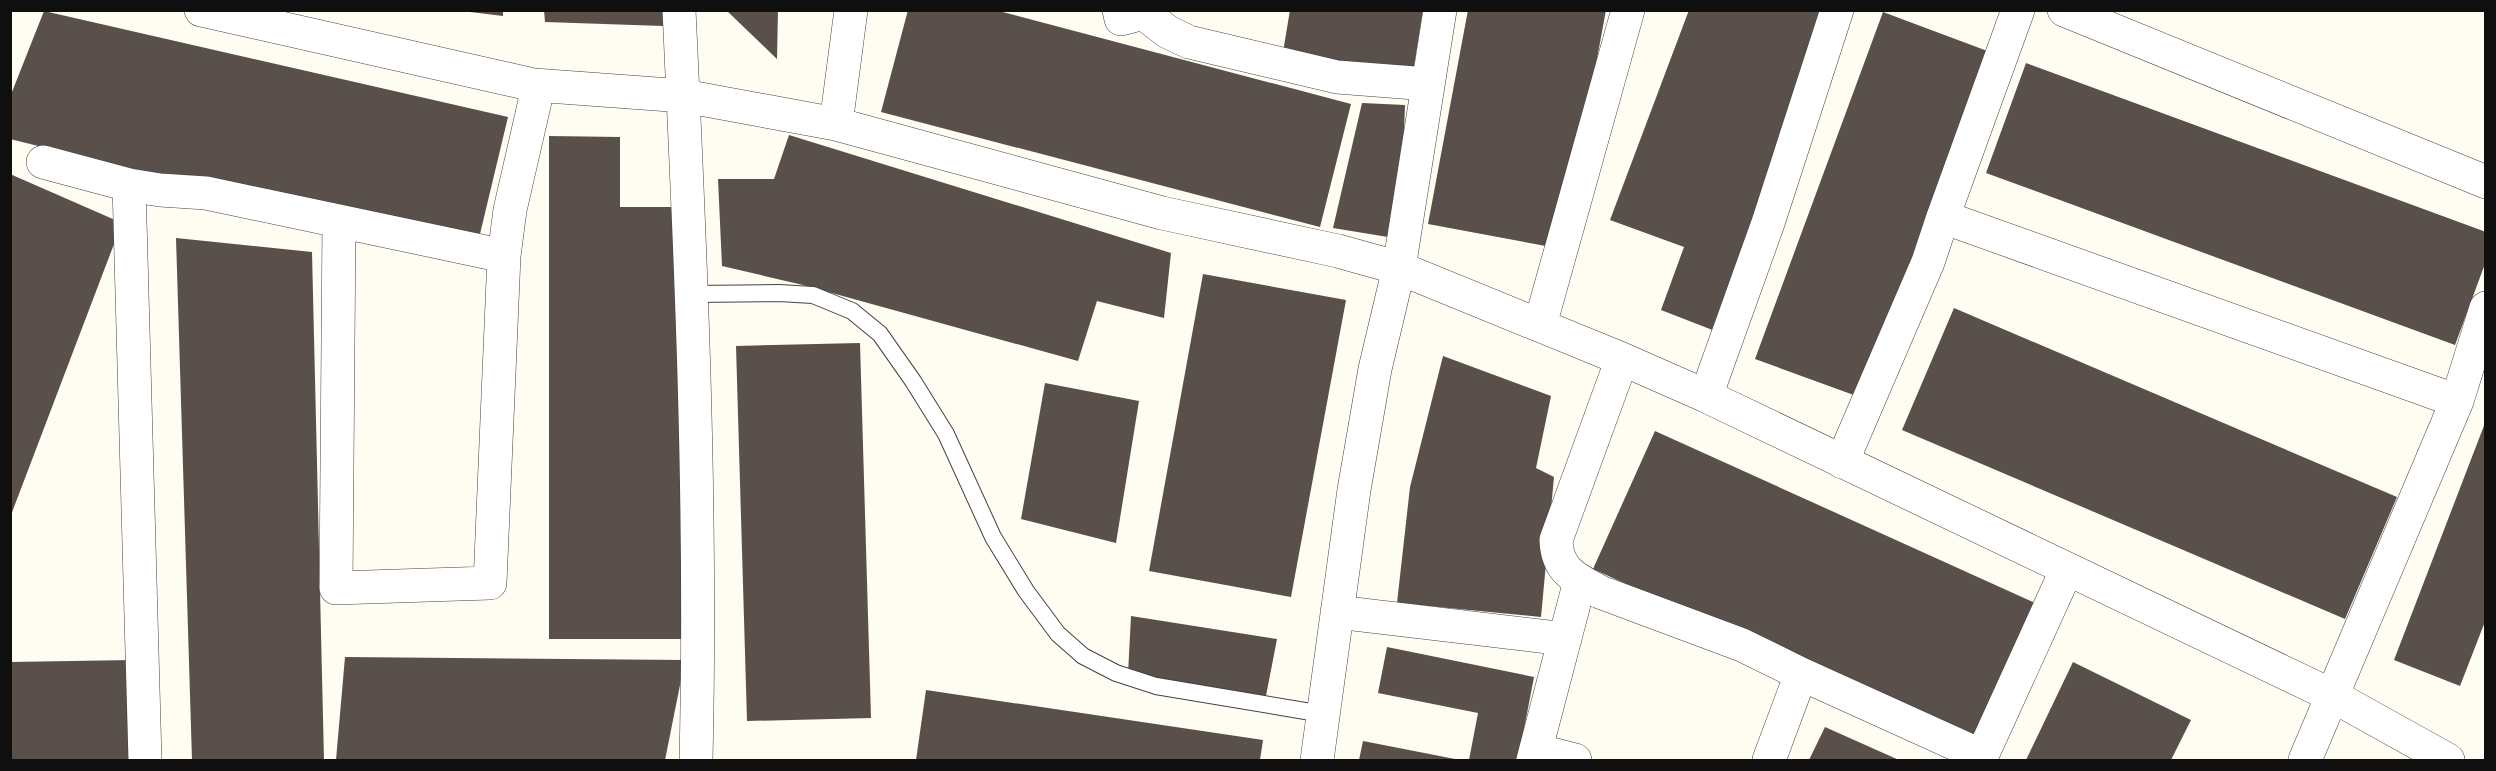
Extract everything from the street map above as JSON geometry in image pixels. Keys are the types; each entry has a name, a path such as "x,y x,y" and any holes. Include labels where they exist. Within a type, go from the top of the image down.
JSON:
{"street":[{"path":"201,10 534,85 684,96 836,124 1162,213 1338,251 1399,268 1622,359 1706,396 2332,696 2448,760"},
{"path":"680,10 692,294 698,665 696,760"},
{"path":"836,124 851,10"},
{"path":"1119,10 1121,19 1143,14 1168,32 1189,42 1337,76 1428,84"},
{"path":"1317,760 1354,490 1373,380 1399,268 1440,10"},
{"path":"1540,325 1628,10"},
{"path":"1706,396 1768,223 1837,10"},
{"path":"1842,462 1928,262 2018,10"},
{"path":"2064,10 2486,182"},
{"path":"339,220 336,588 490,583 504,256 510,210 535,101 534,85"},
{"path":"43,162 129,185 206,193 504,256"},
{"path":"129,185 145,760"},
{"path":"1943,217 2457,401"},
{"path":"2305,760 2457,401 2486,308"},
{"path":"1622,359 1556,540 1557,555 1564,568 1581,581 1638,607 1742,645 1981,758 2067,569"},
{"path":"1575,760 1535,755 1581,581"},
{"path":"1338,612 1565,639"},
{"path":"1768,760 1801,674"}],"lane":[{"path":"692,294 813,295 852,311 880,334 946,434 993,537 1026,591 1058,634 1083,656 1116,673 1156,686 1323,714"}],"building":[{"path":"470,10 503,10 503,16 470,12"},
{"path":"544,10 663,10 663,26 545,22"},
{"path":"726,10 778,10 777,59"},
{"path":"908,10 995,10 1351,104 1320,227 881,112"},
{"path":"1290,10 1423,10 1413,73 1283,52"},
{"path":"1468,10 1606,10 1562,249 1428,224"},
{"path":"1689,10 1835,10 1715,331 1661,310 1684,247 1610,220"},
{"path":"44,11 508,117 480,234 180,181 10,139 10,97"},
{"path":"1883,12 1990,52 1862,398 1755,359"},
{"path":"2026,63 2486,232 2486,261 2455,345 1986,173"},
{"path":"1362,103 1405,105 1400,239 1333,228"},
{"path":"789,135 1171,253 1164,318 1097,301 1078,361 803,285 722,266 718,179 774,179"},
{"path":"549,136 620,137 620,207 681,207 681,639 549,639"},
{"path":"10,174 122,223 11,515 10,515"},
{"path":"176,238 312,252 324,760 192,760"},
{"path":"1203,274 1346,300 1291,597 1149,571"},
{"path":"1954,308 2397,497 2345,619 1902,430"},
{"path":"860,343 871,718 747,721 736,346"},
{"path":"1443,356 1551,396 1536,468 1554,477 1541,617 1397,603 1410,487"},
{"path":"1045,383 1139,401 1116,543 1021,519"},
{"path":"2485,423 2486,619 2460,686 2394,660"},
{"path":"1655,431 2035,603 1973,741 1593,569"},
{"path":"1131,616 1277,639 1265,701 1128,674"},
{"path":"1387,647 1534,677 1518,760 1469,760 1478,713 1378,693"},
{"path":"345,657 685,660 665,760 336,760"},
{"path":"133,660 136,760 10,760 10,662"},
{"path":"2073,662 2191,720 2171,760 2026,760"},
{"path":"926,690 1263,740 1260,760 916,760"},
{"path":"1825,727 1899,760 1809,760"},
{"path":"1363,741 1455,759 1455,760 1359,760"}]}
